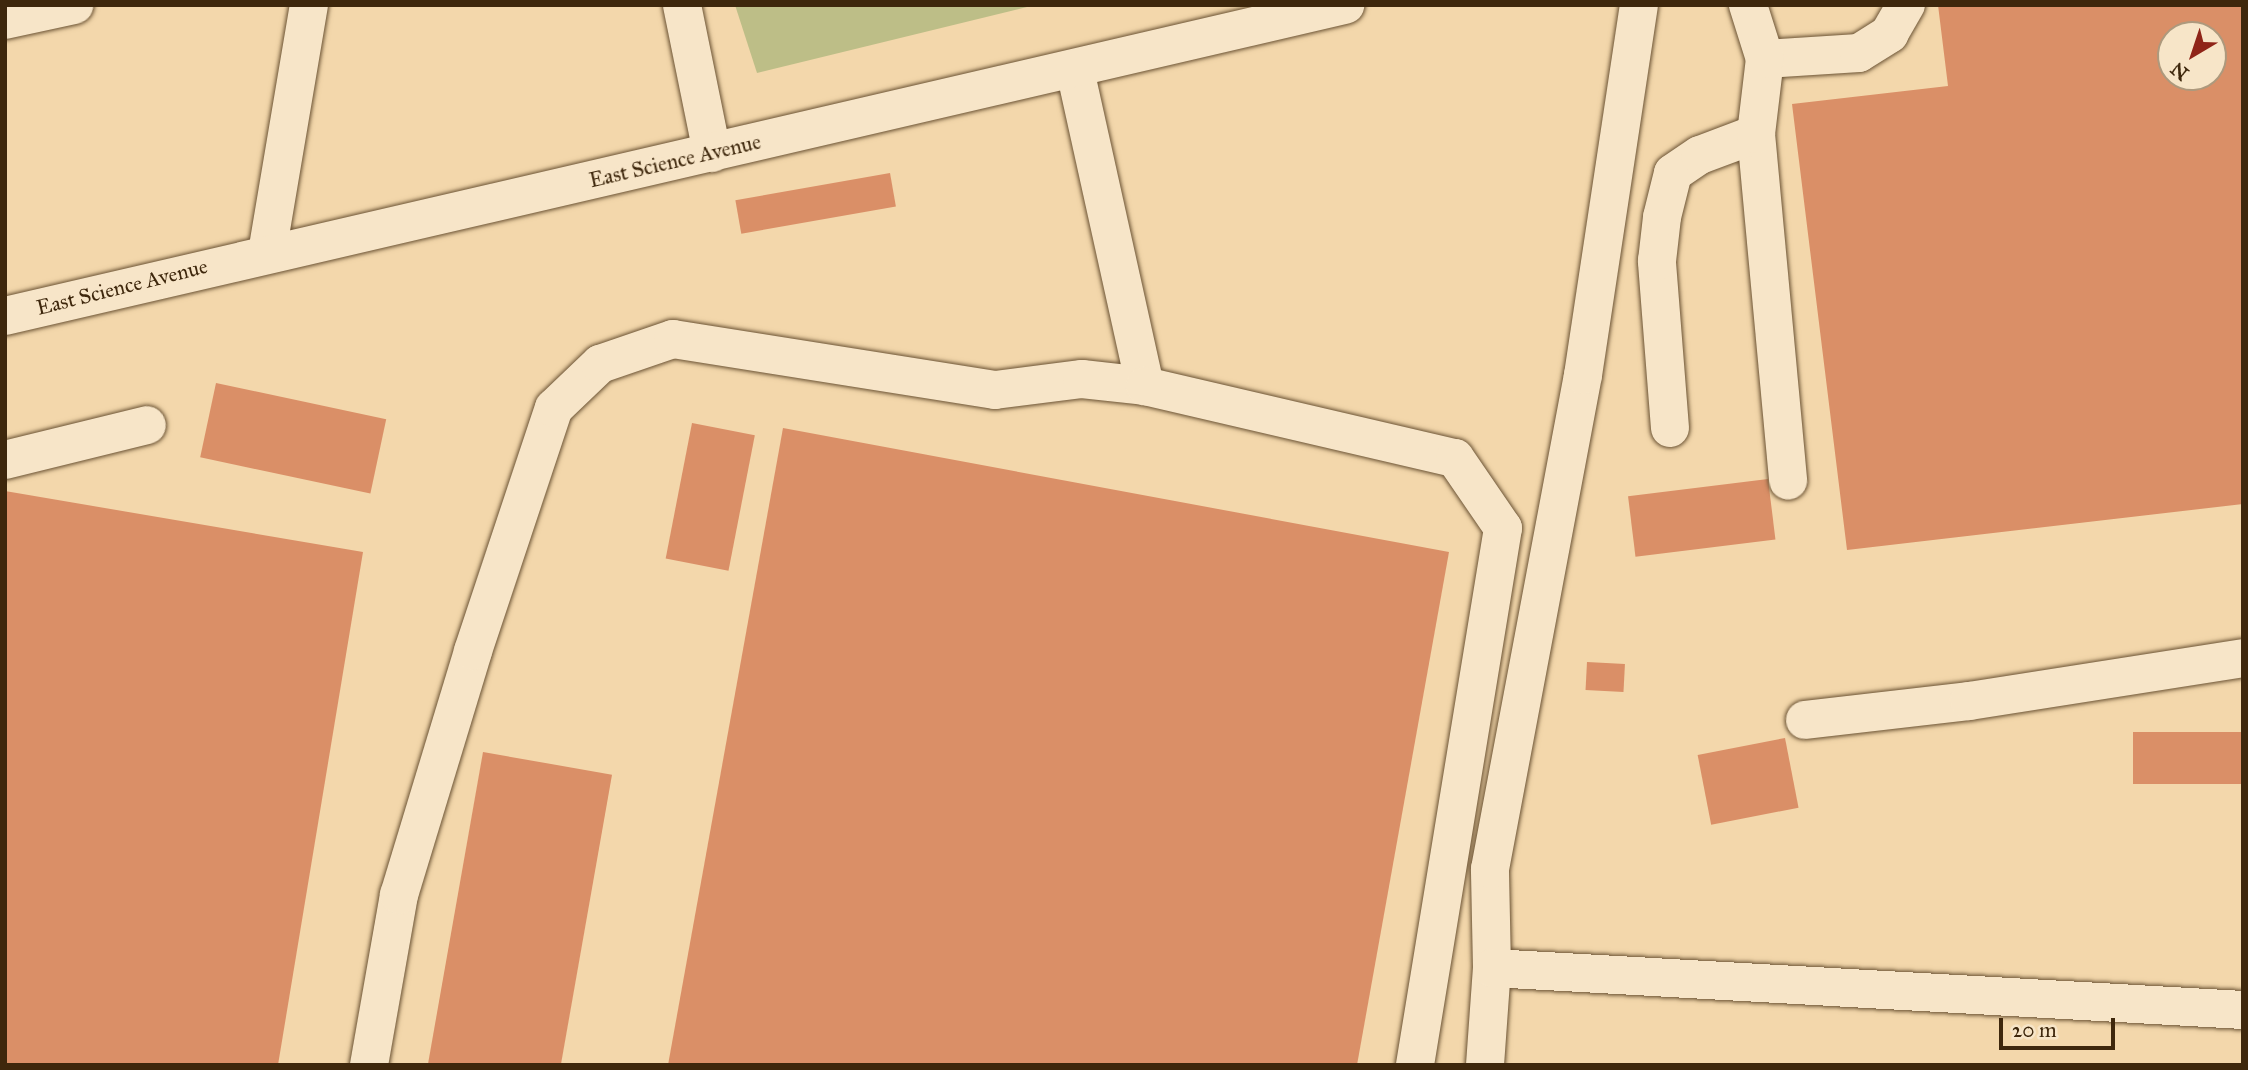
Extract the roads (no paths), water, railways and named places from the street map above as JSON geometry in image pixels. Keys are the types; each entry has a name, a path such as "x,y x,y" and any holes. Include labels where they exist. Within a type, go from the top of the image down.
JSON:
{"street":[{"path":"5,20 74,5"},
{"path":"267,253 309,5"},
{"path":"682,5 712,153"},
{"name":"East Science Avenue","path":"5,316 267,253 1075,70 1345,5"},
{"path":"1485,1065 1492,968 1490,869 1583,375 1639,5"},
{"path":"1748,5 1765,59 1756,134 1788,481"},
{"path":"1765,59 1859,54 1889,34 1906,5"},
{"path":"1075,70 1145,386"},
{"path":"1670,428 1657,261 1672,173 1700,155 1756,134"},
{"path":"369,1065 399,895 478,639 554,408 600,363 673,339 995,390 1082,379 1145,386 1455,458 1503,528 1415,1065"},
{"path":"5,460 146,425"},
{"path":"1805,720 1969,701 2243,658"},
{"path":"1492,968 2243,1010"}]}
